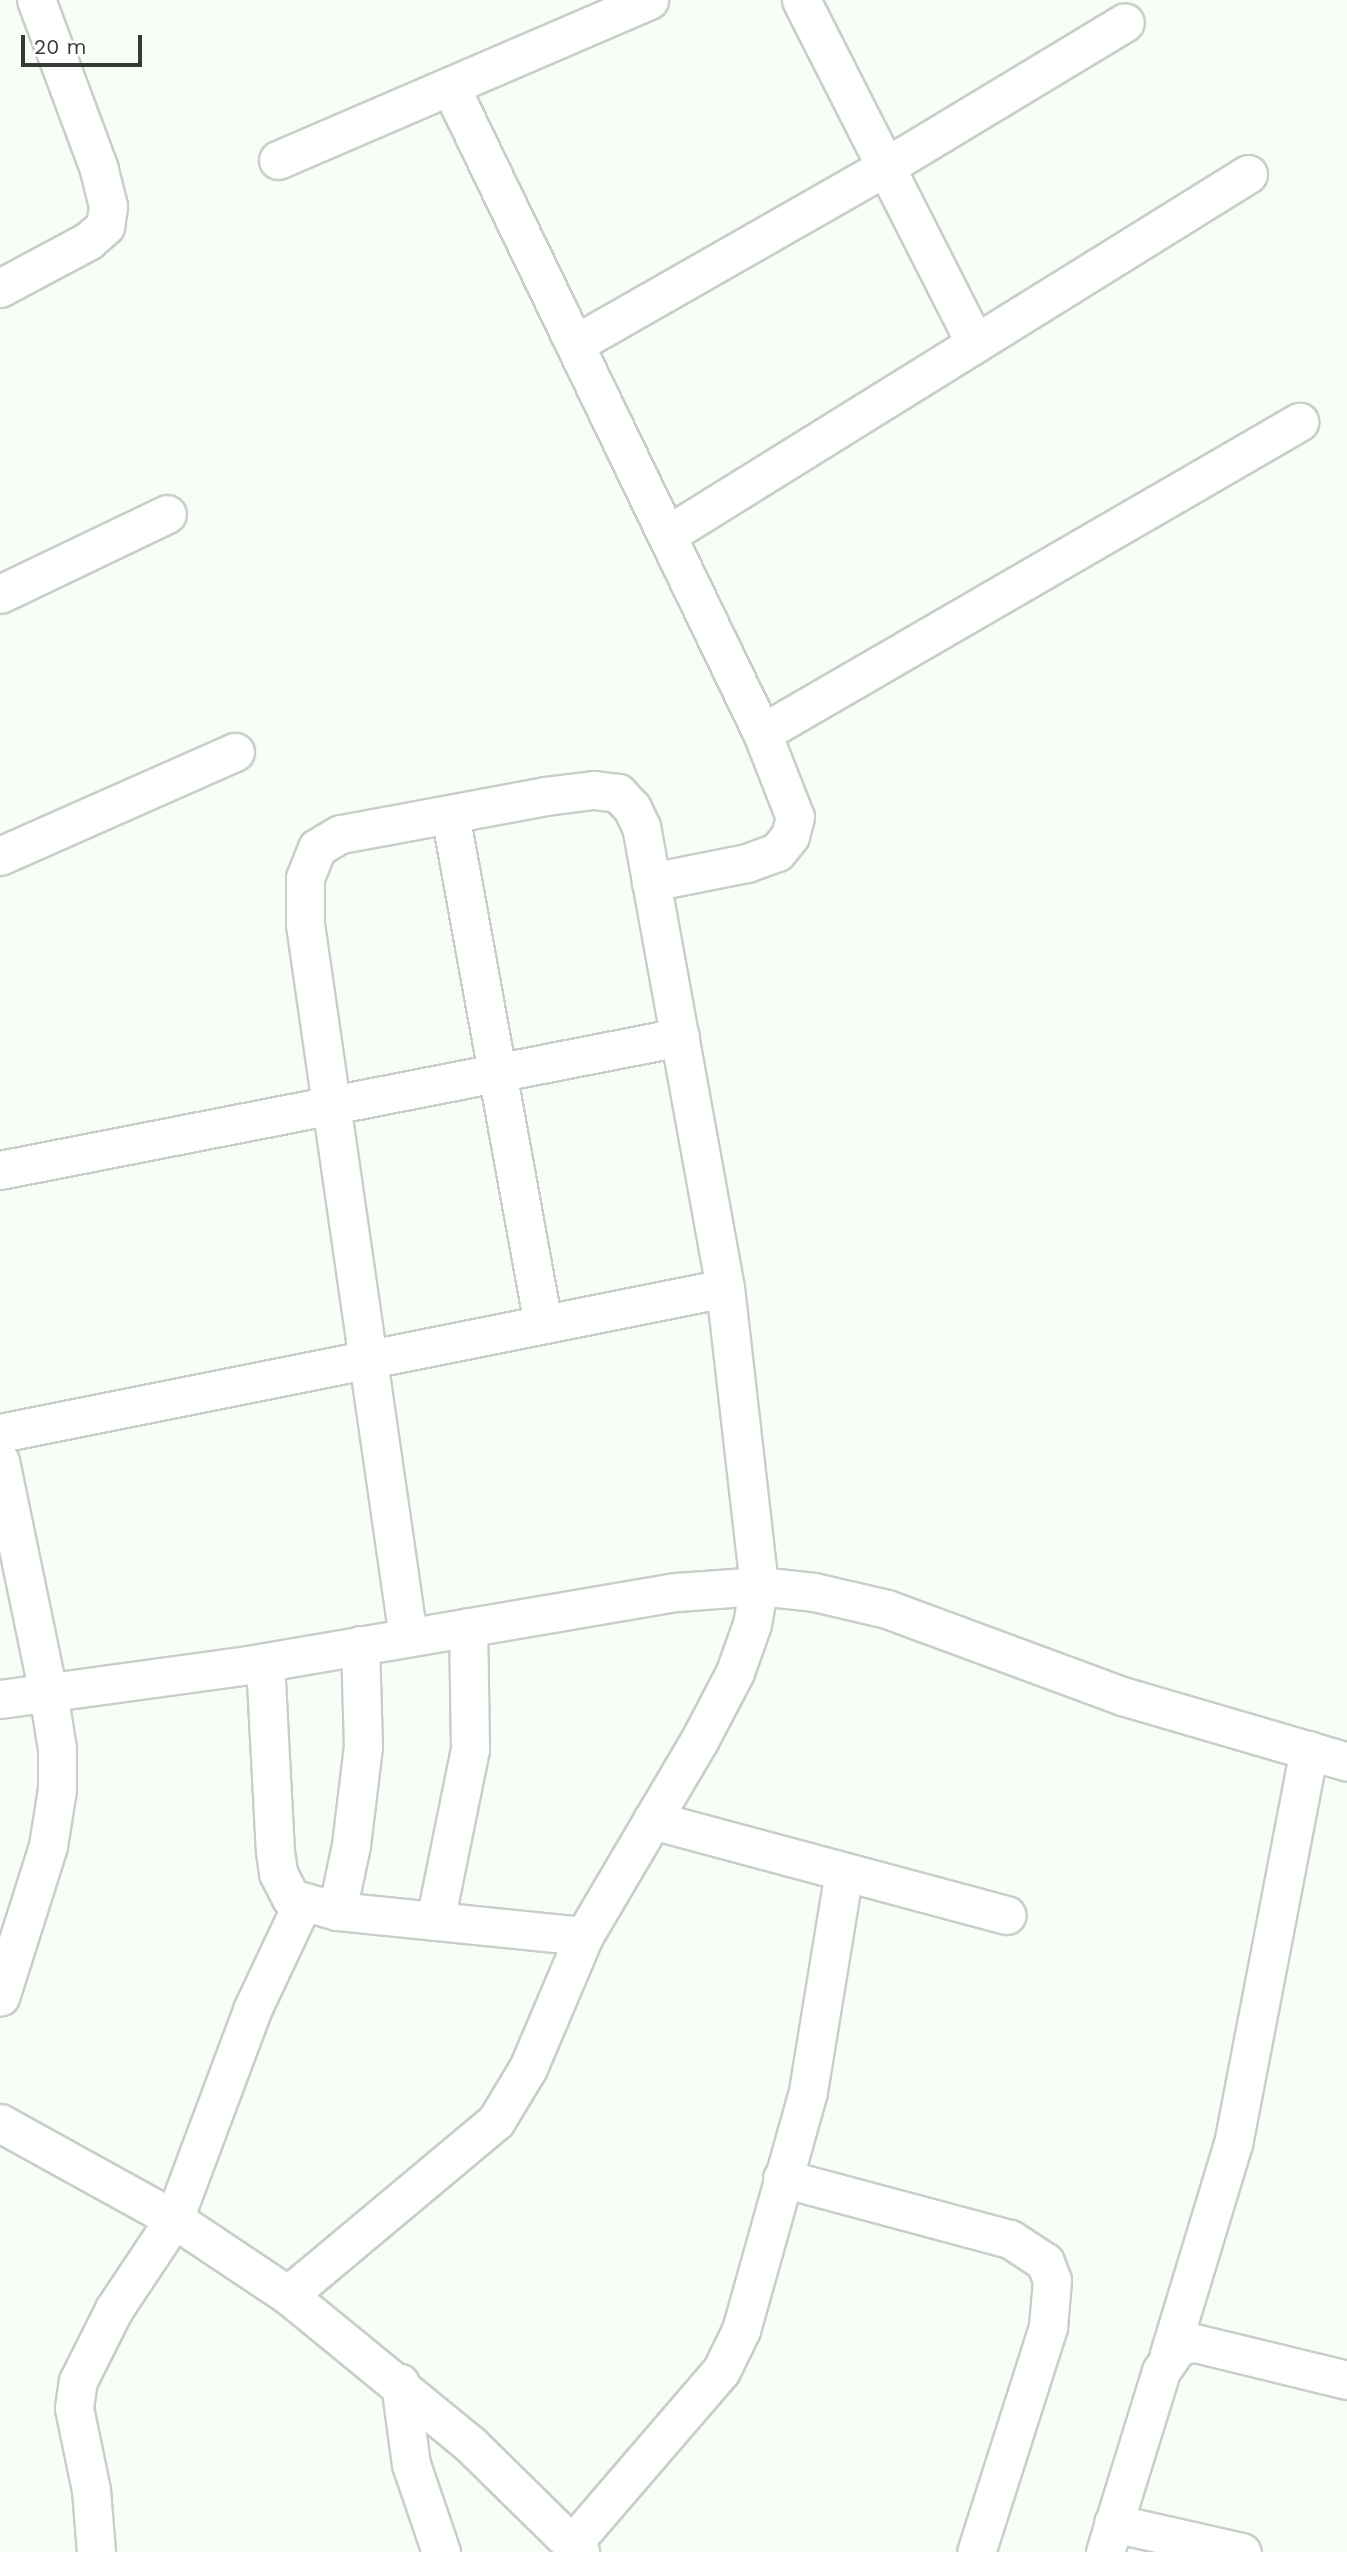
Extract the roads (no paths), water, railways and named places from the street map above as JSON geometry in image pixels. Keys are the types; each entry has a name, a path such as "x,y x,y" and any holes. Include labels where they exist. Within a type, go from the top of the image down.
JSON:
{"street":[{"path":"0,288 88,241 105,226 108,206 99,169 36,0"},
{"path":"278,160 649,0"},
{"path":"801,0 975,343"},
{"path":"575,344 885,167 1125,22"},
{"path":"450,86 762,733 795,817 790,836 777,852 747,863 651,882"},
{"path":"667,535 1248,174"},
{"path":"762,733 1299,422"},
{"path":"0,594 167,514"},
{"path":"0,856 235,752"},
{"path":"288,2295 496,2122 528,2068 584,1936 735,1672 752,1624 760,1586 725,1287 641,827 632,807 618,793 581,792 340,834 317,848 305,878 305,924 408,1637"},
{"path":"450,814 543,1324"},
{"path":"0,1170 680,1037"},
{"path":"0,1433 725,1287"},
{"path":"0,1461 48,1692 57,1776 48,1846 0,1997"},
{"path":"0,1699 265,1662 677,1592 760,1586 814,1592 887,1609 1064,1677 1347,1762"},
{"path":"435,1921 470,1749 468,1626"},
{"path":"337,1912 353,1834 363,1746 360,1645"},
{"path":"265,1662 278,1873 290,1898 302,1904 337,1912 584,1936"},
{"path":"1241,2552 1109,2537 1169,2354 1233,2144 1308,1750"},
{"path":"652,1820 1007,1915"},
{"path":"0,2123 174,2219 288,2295 400,2383 576,2548 722,2371 741,2330 808,2091 844,1872"},
{"path":"96,2552 91,2490 74,2408 78,2381 114,2309 174,2219 253,2008 302,1904"},
{"path":"782,2178 1010,2239 1045,2262 1052,2280 1048,2327 976,2552"},
{"path":"1169,2354 1179,2345 1195,2343 1347,2380"},
{"path":"400,2383 411,2464 442,2552"}]}
